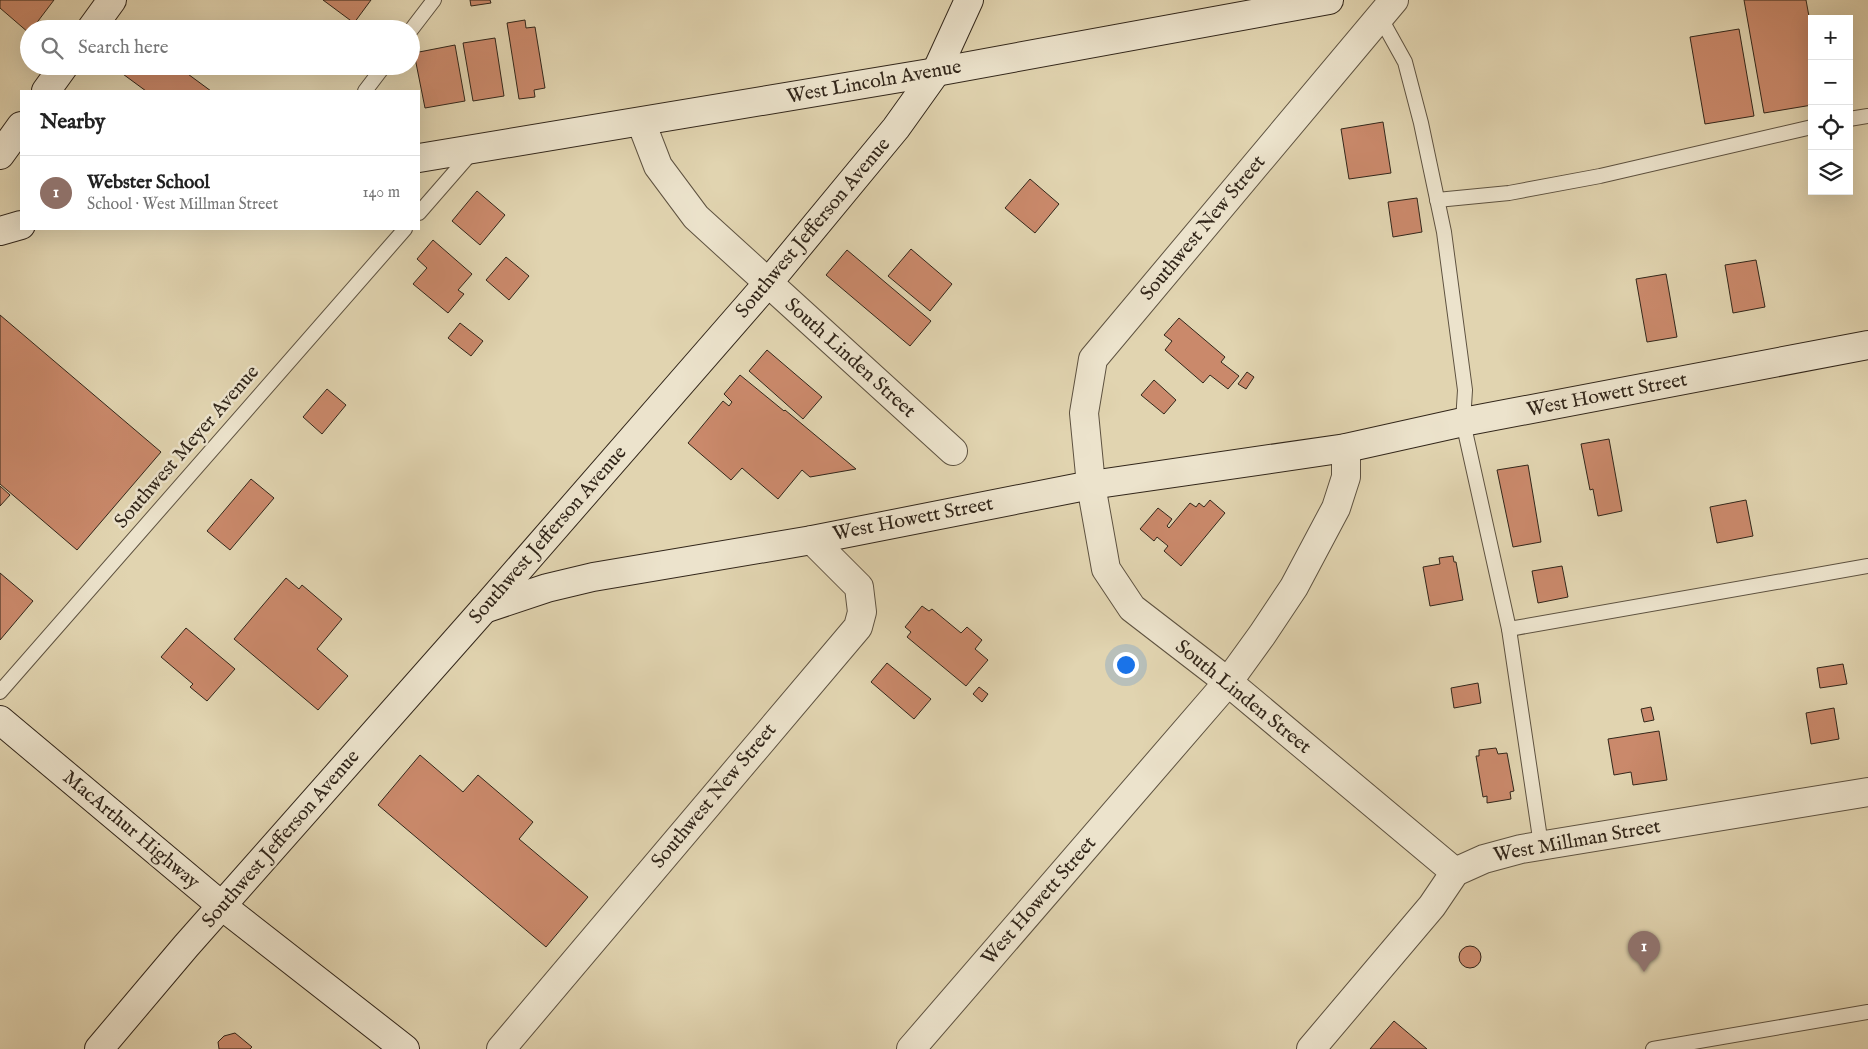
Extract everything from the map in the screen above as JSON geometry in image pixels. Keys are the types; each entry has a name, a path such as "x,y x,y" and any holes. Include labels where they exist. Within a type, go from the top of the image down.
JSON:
{"main road":[{"path":"98,20 112,0"},
{"name":"Southwest Jefferson Avenue","path":"99,1049 186,946 484,609 768,283 896,128 936,72 969,0"},
{"name":"West Lincoln Avenue","path":"420,158 936,72 1329,0"},
{"name":"Southwest New Street","path":"1091,485 1084,413 1093,359 1387,8"},
{"path":"47,90 58,75"},
{"name":"South Linden Street","path":"641,122 658,166 696,217 953,452"},
{"path":"0,155 20,127"},
{"path":"0,231 20,225"},
{"name":"West Howett Street","path":"484,609 547,588 593,577 812,540 1091,485 1346,448 1463,422 1868,345"},
{"name":"West Howett Street","path":"911,1049 1228,682 1294,587 1336,508 1346,477 1346,448"},
{"name":"South Linden Street","path":"1091,485 1106,569 1132,608 1228,682 1455,872"},
{"name":"Southwest New Street","path":"501,1049 858,627 862,612 860,587 812,540"},
{"name":"MacArthur Highway","path":"0,720 222,906 405,1049"},
{"name":"West Millman Street","path":"1455,872 1484,859 1541,845 1868,792"},
{"path":"1311,1049 1432,906 1455,872"}],"lane":[{"path":"419,20 434,0"},
{"path":"1387,8 1421,123 1444,232 1465,390 1463,422 1508,629 1541,845"},
{"path":"366,90 377,75"},
{"path":"1853,119 1868,116"},
{"path":"1437,200 1509,193 1600,176 1808,128"},
{"path":"420,212 475,148"},
{"name":"Southwest Meyer Avenue","path":"0,692 404,230"},
{"path":"1508,629 1868,566"},
{"path":"1654,1049 1868,1012"}],"building":[{"path":"0,0 54,0 39,20 20,20 20,25 0,8"},
{"path":"323,0 371,0 356,20 350,20"},
{"path":"470,0 490,0 491,3 471,6"},
{"path":"1744,0 1806,0 1809,15 1808,106 1764,113"},
{"path":"525,20 526,28 535,27 545,88 534,90 535,97 519,99 507,23"},
{"path":"1739,29 1754,116 1705,124 1690,37"},
{"path":"495,38 504,96 473,101 463,43"},
{"path":"455,45 465,101 425,108 418,75 420,75 420,52"},
{"path":"124,75 189,75 210,90 145,90"},
{"path":"1383,122 1391,173 1349,179 1341,129"},
{"path":"1030,179 1059,204 1035,233 1005,208"},
{"path":"477,191 505,215 480,245 452,221"},
{"path":"1417,198 1422,232 1393,237 1388,202"},
{"path":"433,240 472,274 458,290 464,294 448,313 413,284 427,268 417,259"},
{"path":"911,249 952,284 930,311 888,276"},
{"path":"847,250 931,321 910,346 826,275"},
{"path":"506,257 529,276 509,300 486,280"},
{"path":"1756,260 1765,307 1733,313 1725,265"},
{"path":"1666,274 1677,337 1647,342 1636,279"},
{"path":"0,315 161,452 77,550 0,484"},
{"path":"1179,318 1225,357 1221,362 1239,376 1228,389 1210,375 1203,383 1165,350 1172,341 1164,335"},
{"path":"460,323 483,341 471,356 448,338"},
{"path":"767,350 822,397 803,419 749,371"},
{"path":"1247,372 1254,377 1246,389 1238,384"},
{"path":"740,375 856,469 810,477 802,470 778,499 742,468 731,480 688,443 723,401 729,406 732,402 724,394"},
{"path":"1154,380 1176,400 1164,414 1141,395"},
{"path":"327,389 346,405 322,434 303,417"},
{"path":"1609,439 1622,511 1598,516 1593,489 1590,490 1581,444"},
{"path":"1528,465 1541,542 1513,547 1497,470"},
{"path":"251,479 274,498 230,550 207,531"},
{"path":"0,486 10,495 0,506"},
{"path":"1210,500 1225,513 1181,566 1164,551 1168,546 1157,537 1154,541 1140,529 1158,508 1172,519 1167,526 1169,528 1190,503 1196,507 1199,503 1204,507"},
{"path":"1746,500 1753,536 1717,543 1710,507"},
{"path":"1453,556 1454,562 1456,562 1463,600 1430,606 1423,567 1440,564 1439,558"},
{"path":"1562,566 1568,597 1538,603 1532,571"},
{"path":"0,573 33,601 0,640"},
{"path":"286,578 299,589 302,585 342,619 317,649 348,676 318,710 234,639"},
{"path":"922,606 929,611 932,609 961,633 967,627 982,640 975,649 988,660 966,686 907,637 911,632 905,627"},
{"path":"186,628 235,669 207,701 190,687 193,684 161,657"},
{"path":"887,663 931,699 914,719 871,682"},
{"path":"1843,664 1847,684 1820,688 1817,668"},
{"path":"1478,683 1481,703 1454,708 1451,688"},
{"path":"979,687 988,694 982,702 973,694"},
{"path":"1651,707 1654,720 1644,722 1641,709"},
{"path":"1834,708 1839,739 1811,744 1806,713"},
{"path":"1659,731 1667,780 1633,785 1631,772 1614,775 1608,739"},
{"path":"1496,748 1498,754 1507,753 1514,791 1510,792 1511,799 1487,803 1487,796 1483,797 1476,756 1479,756 1479,750"},
{"path":"420,755 463,792 478,775 533,822 519,839 588,897 546,947 378,805"},
{"path":"1470,946 1478,949 1481,957 1478,965 1470,968 1462,965 1459,957 1462,949"},
{"path":"1394,1021 1427,1049 1370,1049"},
{"path":"235,1033 252,1047 250,1049 219,1049 218,1042 224,1036"}],"place":[{"name":"Webster School","path":"1644,972"}]}
